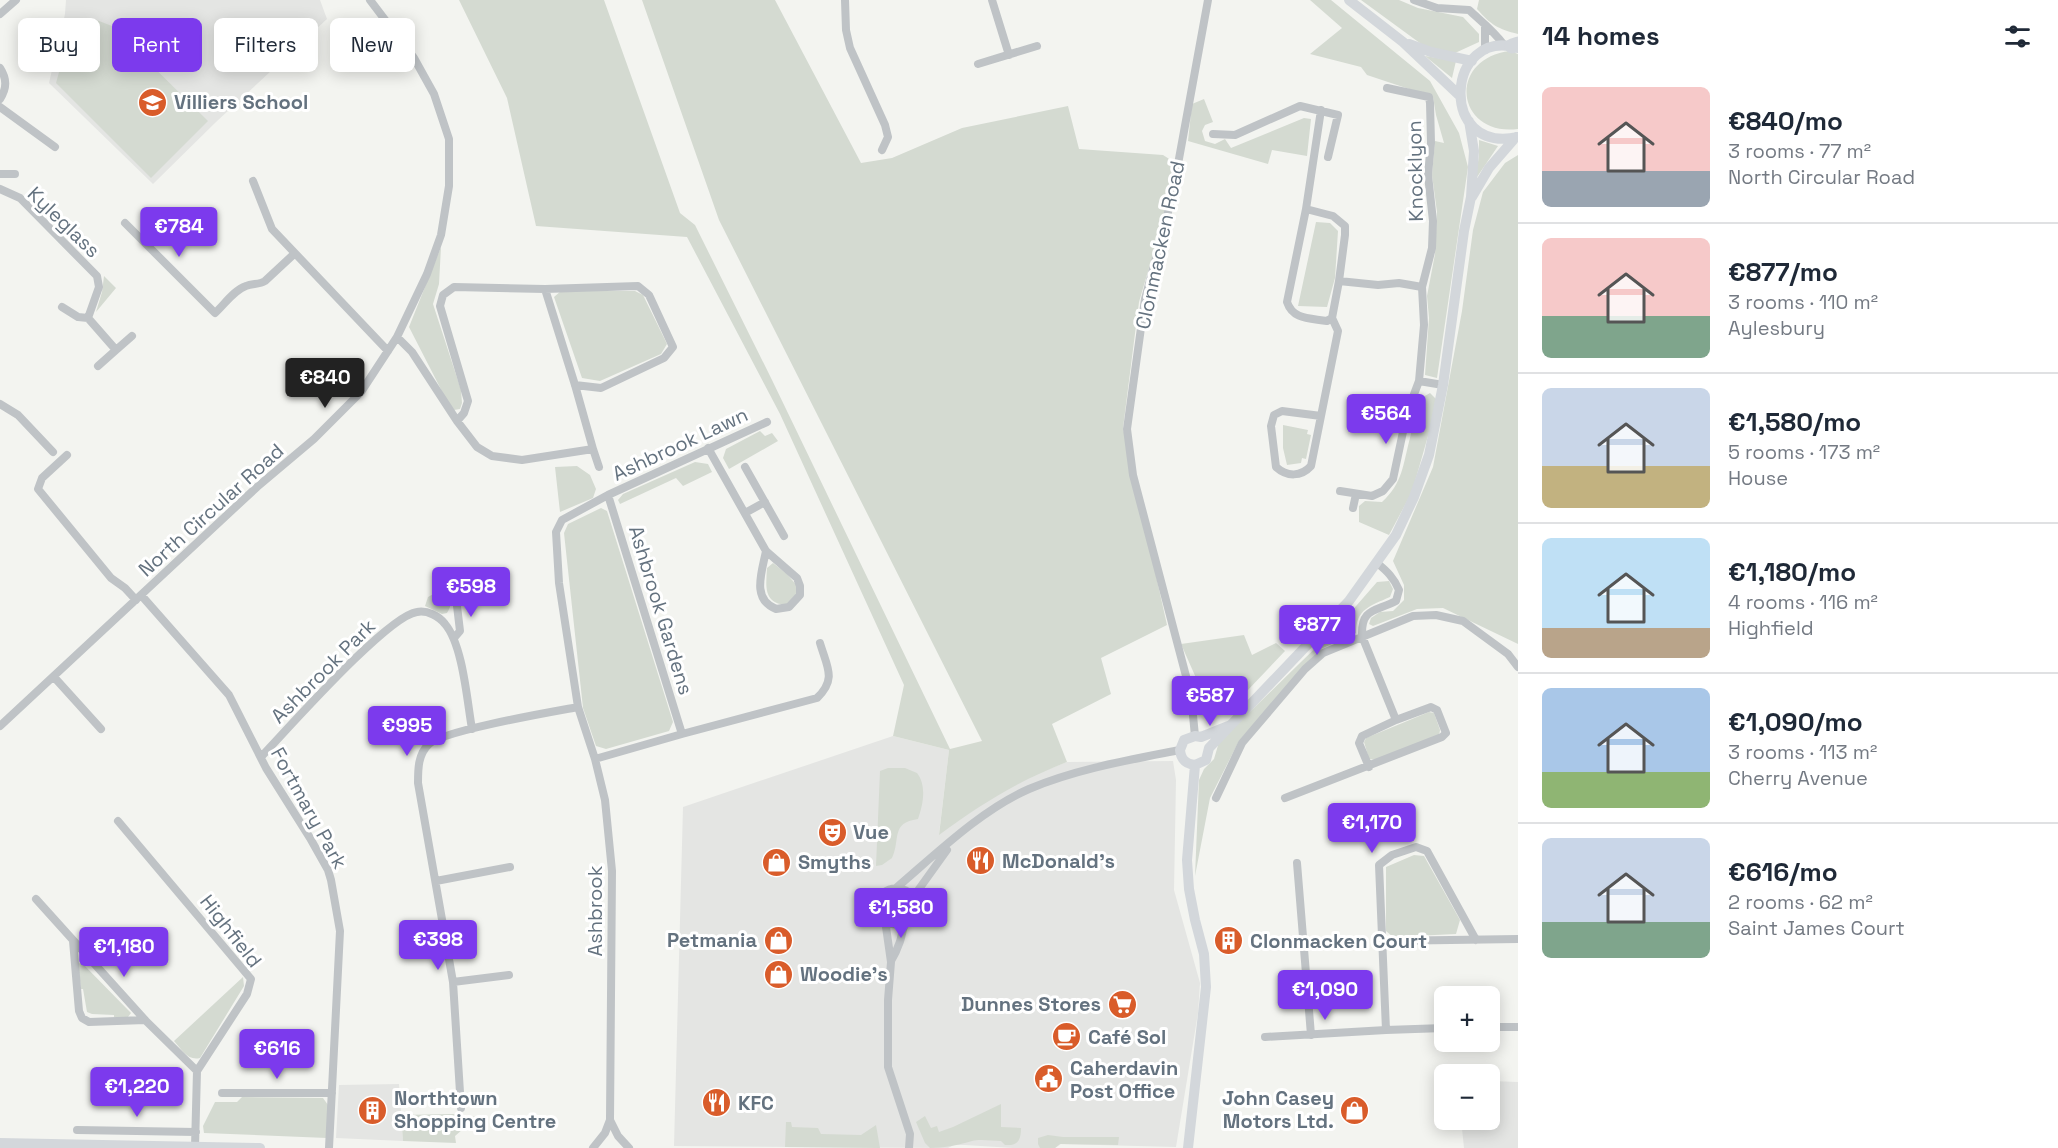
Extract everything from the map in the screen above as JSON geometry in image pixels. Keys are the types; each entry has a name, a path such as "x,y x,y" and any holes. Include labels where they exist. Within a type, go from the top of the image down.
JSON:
{"street":[{"path":"0,14 16,0"},
{"name":"North Circular Road","path":"0,726 257,488 314,439 361,393 397,337 427,274 441,235 449,186 449,139 434,94 414,58 370,0"},
{"path":"845,0 846,30 850,48 885,125 888,137 882,150"},
{"path":"992,0 1009,55"},
{"name":"Clonmacken Road","path":"1198,736 1191,694 1133,475 1127,429 1145,299 1172,197 1208,0"},
{"path":"1349,0 1403,42 1459,95"},
{"path":"1413,0 1437,8 1469,10 1485,27 1493,30 1513,46"},
{"path":"1485,27 1485,50"},
{"path":"1403,42 1431,52 1472,61"},
{"path":"978,64 1036,46"},
{"path":"1513,46 1485,50 1472,61 1464,71 1459,95 1464,113 1476,128 1495,138 1517,137"},
{"path":"0,68 6,81 5,91 0,99"},
{"name":"Knocklyon","path":"1340,491 1372,496 1383,491 1393,479 1407,413 1419,381 1424,325 1422,287 1432,248 1433,220 1428,175 1431,143 1430,103 1429,97 1387,88"},
{"path":"1213,134 1235,135 1300,106 1321,110 1338,115 1328,156"},
{"path":"0,107 55,147"},
{"path":"1321,110 1306,209 1287,302 1290,311 1295,315 1327,321 1332,318"},
{"path":"1231,725 1184,740 1180,750 1182,759 1186,763 1195,765 1206,760 1209,748 1231,725 1349,601 1396,535 1414,496 1429,455 1443,385 1464,231 1471,197 1474,151 1469,121"},
{"path":"1471,197 1489,168 1517,137"},
{"path":"0,174 15,174"},
{"path":"253,181 272,229 388,351"},
{"name":"Kyleglass","path":"0,189 20,198 97,276 99,287 88,318"},
{"path":"1306,209 1333,216 1345,226 1346,235 1332,318 1338,331 1321,416 1311,466 1306,472 1295,475 1283,474 1276,467 1271,426 1274,415 1282,411 1321,416"},
{"path":"125,223 215,313 241,288 265,281 294,254"},
{"path":"1339,281 1378,285 1399,283 1422,287"},
{"path":"457,421 464,413 468,401 467,391 440,306 443,295 454,287 545,289 638,286 649,295 673,347 664,358 601,388 575,385"},
{"path":"545,289 599,467"},
{"path":"62,307 78,317 88,318 116,350"},
{"path":"98,366 132,336"},
{"path":"397,337 411,352 477,447 492,456 522,460 592,449"},
{"path":"1419,381 1443,385"},
{"path":"0,404 18,415 53,452"},
{"name":"Ashbrook Lawn","path":"608,495 767,422"},
{"path":"708,448 766,551 797,578 800,595 789,607 776,609 764,600 759,588 766,551"},
{"name":"Fortmary Park","path":"67,455 42,478 38,489 111,578 139,598 229,695 261,758 332,880 340,927 329,1148"},
{"path":"745,467 784,536"},
{"path":"1353,508 1356,494"},
{"name":"Ashbrook","path":"608,495 562,520 556,532 559,583 578,706 595,759 604,800 612,871 610,1120"},
{"name":"Ashbrook Gardens","path":"608,495 682,734"},
{"path":"745,513 765,502"},
{"path":"1377,564 1390,575 1399,590 1396,601 1368,612 1361,623 1362,636 1396,720"},
{"path":"454,638 460,631 455,590"},
{"path":"457,609 445,622 454,638 461,664 471,729"},
{"name":"Ashbrook Park","path":"261,758 370,643 395,623 417,611 432,613 445,622"},
{"path":"1216,798 1242,743 1305,669 1323,653 1362,636 1413,616 1436,615 1463,621 1508,654 1518,667"},
{"path":"595,759 817,698 827,689 830,675 820,643"},
{"path":"54,676 101,729"},
{"path":"461,1108 453,982 418,783 419,761 428,745 436,739 471,729 578,706"},
{"path":"1285,798 1369,767 1442,737 1446,733 1437,710 1431,707 1362,736 1359,743 1369,767"},
{"path":"1198,736 1206,741 1209,748"},
{"path":"896,888 958,836 1005,802 1027,790 1066,776 1180,750"},
{"path":"1188,1148 1206,987 1204,954 1191,900 1187,860 1195,765"},
{"name":"Highfield","path":"118,820 251,978 247,994 197,1071"},
{"path":"914,900 937,862 958,836"},
{"path":"1386,1030 1379,865 1392,855 1416,847 1427,851 1476,940"},
{"path":"1297,863 1311,1035"},
{"path":"436,881 510,867"},
{"path":"891,962 906,922 915,909 914,900 909,892 896,888 887,890 879,899 878,910 885,920 891,962 888,1000 888,1067 910,1134 909,1148"},
{"path":"36,899 144,1020 197,1071 195,1147"},
{"path":"885,920 896,924 906,922"},
{"path":"1456,940 1468,924"},
{"path":"1383,941 1518,939"},
{"path":"73,941 79,1011 82,1018 89,1022 144,1020"},
{"path":"453,982 508,975"},
{"path":"1500,1027 1518,1027"},
{"path":"1265,1037 1434,1028"},
{"path":"222,1093 332,1093"},
{"path":"593,1148 610,1120"},
{"path":"610,1120 618,1136 630,1148"},
{"path":"77,1130 196,1132"},
{"path":"0,1143 260,1148"}],"shaded area":[{"name":"Villiers School","path":"66,0 320,0 327,19 318,27 318,18 214,18 214,72 270,72 153,184 49,83 52,72 100,72 100,18 64,18"},
{"path":"459,0 604,0 680,213 695,225 950,749 982,741 719,220 642,0 775,0 861,163 892,158 962,128 1068,106 1079,149 1163,155 1174,162 1161,227 1139,302 1123,428 1167,625 1101,658 1111,694 1052,724 1067,762 1000,794 939,835 949,750 893,736 904,685 780,414 687,237 536,226 507,98"},
{"path":"1310,0 1331,0 1430,81 1459,133 1468,167 1437,378 1425,375 1429,318 1427,296 1435,254 1437,212 1432,175 1435,141 1444,143 1433,97 1367,75 1361,67 1310,54 1342,28"},
{"path":"1361,0 1399,0 1418,8 1463,17 1479,34 1479,42 1455,53 1428,49"},
{"path":"1479,0 1518,0 1518,34 1495,26 1486,19 1477,9"},
{"path":"100,21 112,26 112,72 158,72 208,121 151,178 56,83 59,72 100,72"},
{"path":"1510,51 1518,54 1518,129 1497,128 1482,121 1471,110 1467,96 1468,81 1476,68 1489,57"},
{"path":"1425,56 1456,61 1452,78"},
{"path":"1204,99 1213,122 1205,125 1202,131 1205,141 1215,144 1225,139 1231,148 1304,118 1311,119 1307,156 1272,150 1268,164 1188,141 1192,104"},
{"path":"1479,140 1498,146 1475,180 1479,156"},
{"path":"1518,155 1518,644 1443,608 1417,609 1373,626 1369,624 1371,618 1380,612 1393,611 1404,600 1404,585 1393,561 1433,467 1462,311 1473,230 1483,192 1505,163"},
{"path":"1316,222 1330,223 1338,231 1335,278 1327,307 1298,306"},
{"path":"441,247 439,284 433,304 461,390 460,409 454,410 449,405 409,327"},
{"path":"104,276 116,288 96,312 102,292"},
{"path":"561,291 635,291 643,295 667,344 661,354 600,381 582,378 554,297"},
{"path":"1430,393 1438,401 1412,492 1389,535 1359,522 1359,506 1365,501 1382,502 1394,488 1401,473 1423,397"},
{"path":"1283,425 1308,430 1307,434 1311,435 1306,459 1302,458 1301,463 1287,465 1283,448"},
{"path":"760,431 765,436 772,433 778,441 729,469 723,458 726,449"},
{"path":"695,462 708,464 712,472 683,486 676,478 620,504 618,500 623,494"},
{"path":"577,466 590,475 596,489 593,498 560,512 555,467"},
{"path":"601,508 607,511 673,722 669,731 606,749 596,746 583,708 564,533 568,524"},
{"path":"773,563 798,587 797,593 786,605 773,601 768,592 767,568"},
{"path":"1389,581 1393,589 1390,597 1361,613 1356,633 1321,649 1239,741 1210,798 1195,876 1199,780 1204,769 1214,759 1219,742 1343,621 1377,582"},
{"path":"448,586 451,600 447,613 442,614 425,606 428,597"},
{"path":"1244,635 1252,655 1276,643 1285,651 1226,713 1220,714 1204,696 1181,644"},
{"path":"1429,712 1434,713 1440,730 1439,736 1376,760 1369,759 1364,742 1366,738"},
{"path":"893,736 949,750 939,834 975,807 1008,788 1033,775 1067,762 1173,761 1176,780 1174,890 1200,983 1198,1013 1176,1147 1061,1144 1055,1148 965,1145 954,1145 948,1148 674,1146 683,807"},
{"path":"888,768 905,768 917,773 922,784 923,802 918,819 903,824 900,828 892,858 876,866 880,771"},
{"path":"1414,855 1424,856 1460,920 1456,934 1393,937 1386,931 1386,867"},
{"path":"80,963 131,1013 128,1017 87,1012 83,989 81,989 78,964"},
{"path":"243,977 244,986 200,1058 192,1058 174,1041"},
{"path":"1500,1081 1518,1082 1518,1148 1464,1148 1462,1130 1500,1130"},
{"path":"399,1084 403,1141 336,1138 339,1085"},
{"path":"242,1097 323,1098 328,1105 327,1138 204,1133 203,1126 215,1102 237,1102"},
{"path":"1001,1104 1001,1127 1021,1128 1016,1143 1005,1145 1001,1141 979,1140 930,1148 925,1143 916,1122 925,1116 931,1128 937,1126 939,1132"},
{"path":"453,1114 477,1117 455,1136 456,1143 403,1141 401,1115"},
{"path":"786,1122 791,1122 792,1127 818,1128 821,1134 861,1135 876,1125 880,1148 785,1147"},
{"path":"1048,1135 1119,1137 1118,1145 1060,1144 1055,1148 1040,1148 1038,1138"}],"place":[{"name":"Villiers School","path":"153,102"},
{"name":"Vue","path":"832,832"},
{"name":"McDonald's","path":"981,861"},
{"name":"Smyths","path":"777,862"},
{"name":"Petmania","path":"778,940"},
{"name":"Clonmacken Court","path":"1229,941"},
{"name":"Woodie's","path":"779,974"},
{"name":"Dunnes Stores","path":"1122,1004"},
{"name":"Café Sol","path":"1067,1037"},
{"name":"Caherdavin Post Office","path":"1049,1079"},
{"name":"KFC","path":"717,1103"},
{"name":"Northtown Shopping Centre","path":"373,1110"},
{"name":"John Casey Motors Ltd.","path":"1355,1110"}]}
